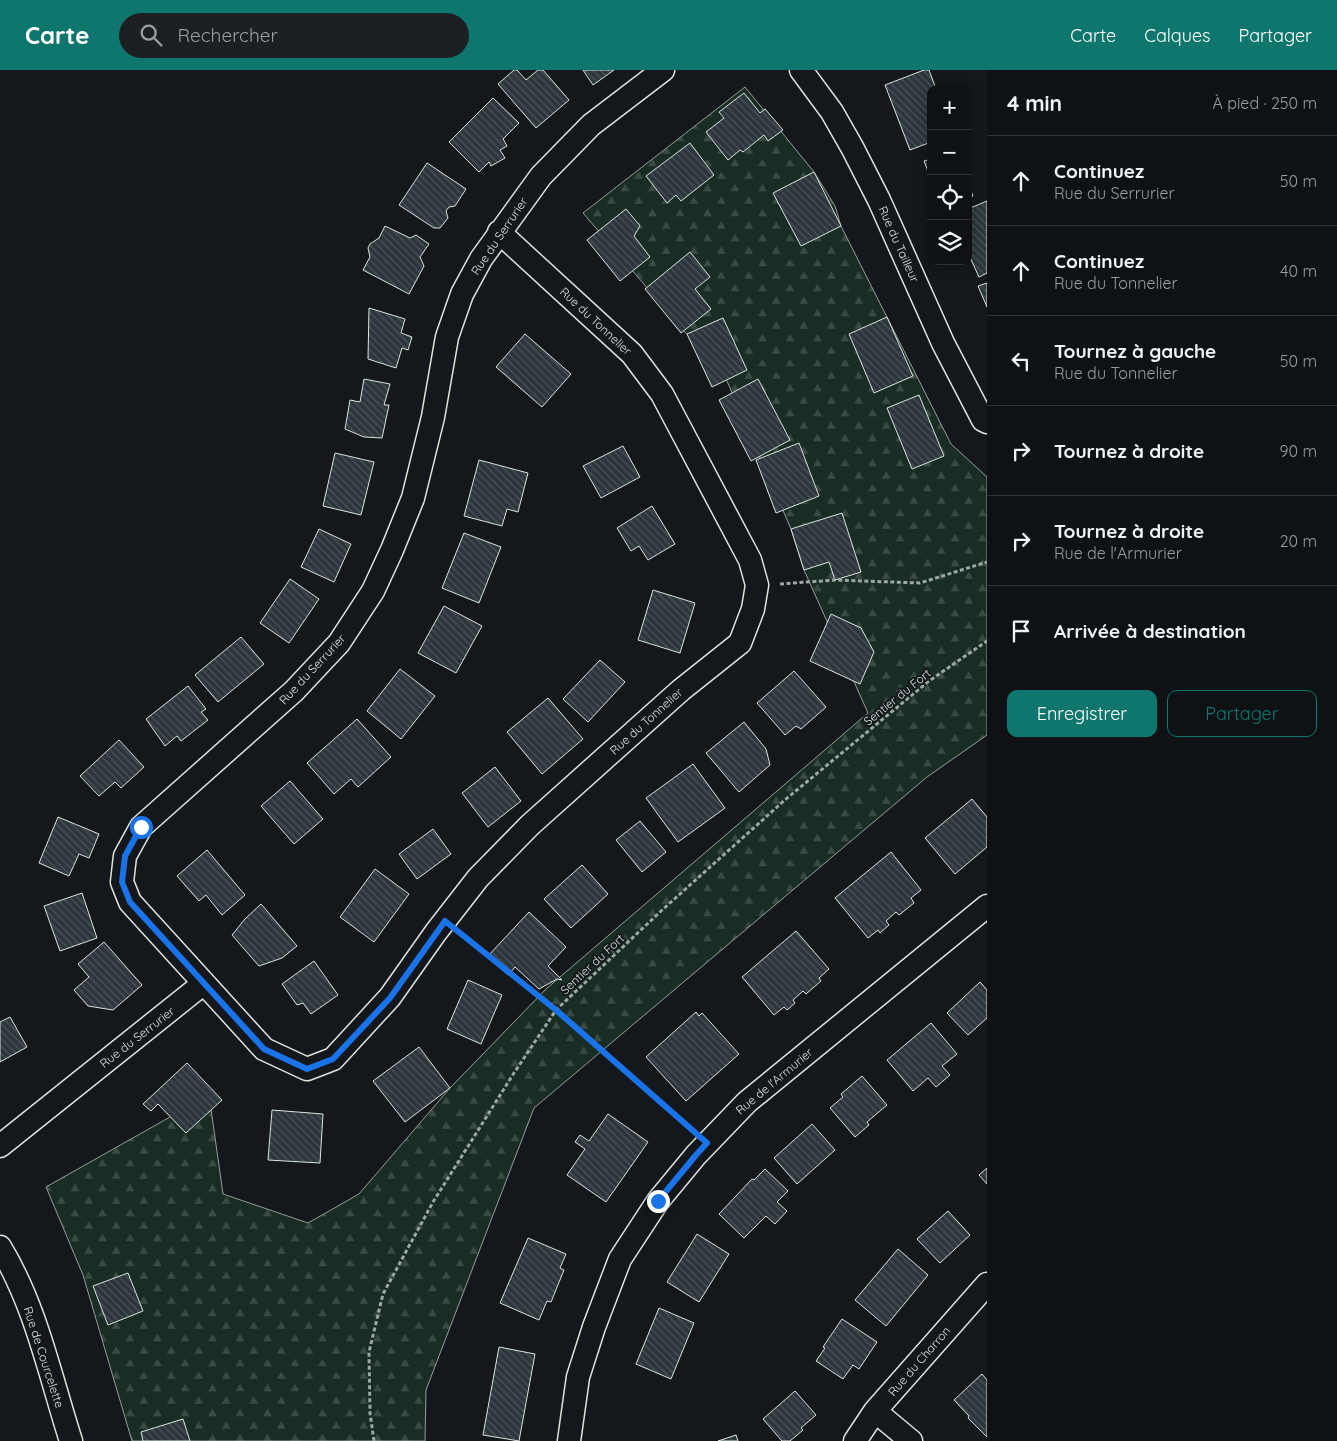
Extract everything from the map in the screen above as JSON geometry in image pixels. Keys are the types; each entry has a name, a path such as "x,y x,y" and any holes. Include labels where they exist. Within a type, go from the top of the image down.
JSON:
{"street":[{"name":"Rue du Serrurier","path":"0,1146 204,983 130,902 122,882 125,856 141,827 294,691 339,644 372,591 392,550 413,498 433,417 447,337 462,294 481,259 541,176 591,125 663,70"},
{"name":"Rue du Tailleur","path":"801,70 832,112 853,149 879,200 943,343 983,420 987,422"},
{"name":"Rue du Tonnelier","path":"204,983 264,1049 307,1069 333,1059 390,998 478,878 530,825 681,690 740,643 753,609 756,585 750,560 662,394 632,354 499,232"},
{"name":"Rue de l'Armurier","path":"570,1441 578,1377 594,1327 620,1259 658,1201 696,1155 747,1102 987,906"},
{"name":"Rue de Courcelette","path":"0,1247 32,1314 71,1441"},
{"name":"Rue du Charron","path":"855,1441 875,1411 987,1284"},
{"path":"875,1411 911,1441"}],"path":[{"path":"756,585 834,580 920,583 987,562"},
{"name":"Sentier du Fort","path":"374,1441 370,1413 368,1352 383,1294 432,1202 556,1010 661,911 786,799 929,681 987,641"},
{"path":"445,921 556,1010 707,1143"}],"green space":[{"path":"745,87 814,172 835,206 841,226 951,444 987,477 987,735 927,777 534,1108 426,1390 425,1441 132,1441 83,1275 46,1187 209,1095 223,1194 308,1223 359,1194 450,1088 546,989 868,713 804,570 791,529 727,381 583,213"}],"building":[{"path":"514,70 517,70 526,80 538,70 543,70 569,100 536,128 498,84"},
{"path":"583,70 614,70 593,85"},
{"path":"924,70 929,70 935,85 927,85 927,144 910,150 885,85"},
{"path":"744,93 760,113 765,109 783,130 768,141 764,135 743,152 740,150 728,160 706,132 724,118 719,112"},
{"path":"493,98 519,123 503,139 507,146 500,150 505,158 491,166 489,162 479,172 449,142"},
{"path":"690,143 714,175 681,201 676,195 667,203 646,176"},
{"path":"427,163 466,189 455,206 449,207 446,211 448,218 440,228 434,228 399,205"},
{"path":"814,172 841,226 801,246 773,193"},
{"path":"987,201 987,273 979,277 972,262 972,207"},
{"path":"626,209 640,226 634,236 650,257 620,281 587,240"},
{"path":"385,226 410,238 416,235 429,244 420,257 424,266 409,294 363,270 370,257 368,248 370,244 379,238"},
{"path":"690,252 710,277 695,289 711,309 681,333 645,289"},
{"path":"987,283 987,307 978,286"},
{"path":"369,308 405,319 401,333 412,337 408,350 402,348 396,368 368,359"},
{"path":"887,317 913,376 874,393 849,334"},
{"path":"723,318 747,370 712,387 687,334"},
{"path":"525,334 571,374 542,407 496,367"},
{"path":"364,379 390,384 384,405 389,405 382,438 364,437 345,429 350,400 360,402"},
{"path":"758,379 790,440 751,461 719,400"},
{"path":"919,395 944,456 912,469 887,408"},
{"path":"799,443 819,496 776,513 756,460"},
{"path":"623,446 640,477 601,498 583,466"},
{"path":"335,453 374,462 361,515 323,506"},
{"path":"479,460 528,473 518,512 507,509 502,526 464,516"},
{"path":"652,506 675,544 648,560 639,546 631,551 617,528"},
{"path":"842,513 861,572 835,580 829,562 804,570 791,529"},
{"path":"319,529 351,544 334,582 301,567"},
{"path":"464,533 501,547 479,603 442,588"},
{"path":"290,579 319,599 289,643 260,623"},
{"path":"653,590 695,603 680,653 638,640"},
{"path":"444,606 482,626 456,673 418,653"},
{"path":"831,614 861,628 874,652 860,684 810,661"},
{"path":"241,637 264,664 218,702 195,675"},
{"path":"600,660 625,682 588,722 563,699"},
{"path":"400,669 435,696 401,739 367,711"},
{"path":"794,671 826,707 801,729 796,726 785,735 757,703"},
{"path":"188,686 206,709 201,712 208,720 181,741 177,736 165,746 146,719"},
{"path":"548,698 583,739 542,774 507,732"},
{"path":"357,719 391,757 358,787 351,779 334,794 307,763"},
{"path":"744,722 766,749 770,765 739,792 706,753"},
{"path":"119,740 144,767 121,788 115,782 99,796 80,776"},
{"path":"693,764 725,808 678,842 646,798"},
{"path":"495,767 521,801 488,827 462,793"},
{"path":"290,781 323,819 294,844 261,806"},
{"path":"972,799 987,817 987,847 955,874 925,838"},
{"path":"58,817 99,834 89,858 79,854 69,876 39,863"},
{"path":"640,821 666,852 642,872 616,840"},
{"path":"433,829 451,854 417,879 399,854"},
{"path":"207,850 245,895 222,915 206,895 199,901 177,876"},
{"path":"891,852 921,890 911,898 914,903 899,915 896,912 886,921 889,925 880,933 878,930 868,938 835,898"},
{"path":"582,865 608,894 571,928 544,899"},
{"path":"375,869 409,894 374,942 340,917"},
{"path":"82,893 97,938 60,951 44,906"},
{"path":"261,904 297,946 282,958 259,966 232,935"},
{"path":"529,912 566,947 548,966 562,980 557,979 539,989 515,967 508,975 488,956"},
{"path":"796,931 829,969 819,978 821,981 806,994 803,991 793,1000 795,1003 787,1010 784,1007 774,1015 742,977"},
{"path":"104,942 142,985 113,1010 88,1006 74,990 89,977 78,964"},
{"path":"314,961 338,995 311,1014 303,1003 297,1005 282,984"},
{"path":"468,980 502,995 481,1044 447,1029"},
{"path":"980,982 987,990 987,1018 968,1035 947,1013"},
{"path":"696,1012 699,1016 702,1013 739,1054 686,1101 646,1057"},
{"path":"10,1017 27,1047 0,1062 0,1022"},
{"path":"931,1023 957,1054 942,1066 950,1075 936,1087 928,1078 913,1091 887,1060"},
{"path":"419,1047 450,1088 405,1122 373,1081"},
{"path":"187,1063 222,1100 186,1133 158,1104 151,1111 143,1104"},
{"path":"862,1076 887,1105 867,1122 869,1125 855,1137 830,1108 843,1097 841,1094"},
{"path":"272,1110 323,1114 320,1163 268,1160"},
{"path":"608,1114 648,1142 606,1202 567,1175 585,1149 575,1142 580,1135 589,1141"},
{"path":"812,1124 835,1150 797,1184 774,1158"},
{"path":"987,1168 987,1184 979,1175"},
{"path":"765,1169 788,1191 777,1202 787,1211 775,1224 766,1216 744,1238 719,1214 752,1179 754,1180"},
{"path":"948,1211 970,1235 940,1263 917,1239"},
{"path":"697,1234 729,1254 699,1302 667,1282"},
{"path":"528,1238 566,1254 560,1268 564,1270 551,1302 547,1301 539,1320 500,1303"},
{"path":"898,1249 928,1275 886,1326 855,1300"},
{"path":"128,1273 143,1311 108,1325 93,1286"},
{"path":"659,1308 694,1323 671,1379 636,1364"},
{"path":"842,1319 877,1342 859,1369 853,1365 843,1379 816,1361"},
{"path":"499,1347 535,1354 519,1441 483,1435"},
{"path":"982,1374 987,1380 987,1437 968,1418 969,1416 954,1400"},
{"path":"795,1391 816,1415 790,1441 782,1441 763,1419"},
{"path":"183,1419 190,1441 143,1441 141,1432"},
{"path":"736,1435 738,1441 718,1441"}],"route":[{"path":"141,827 125,856 122,882 130,902 264,1049 307,1069 333,1059 390,998 445,921 556,1010 707,1143 658,1201"}]}
